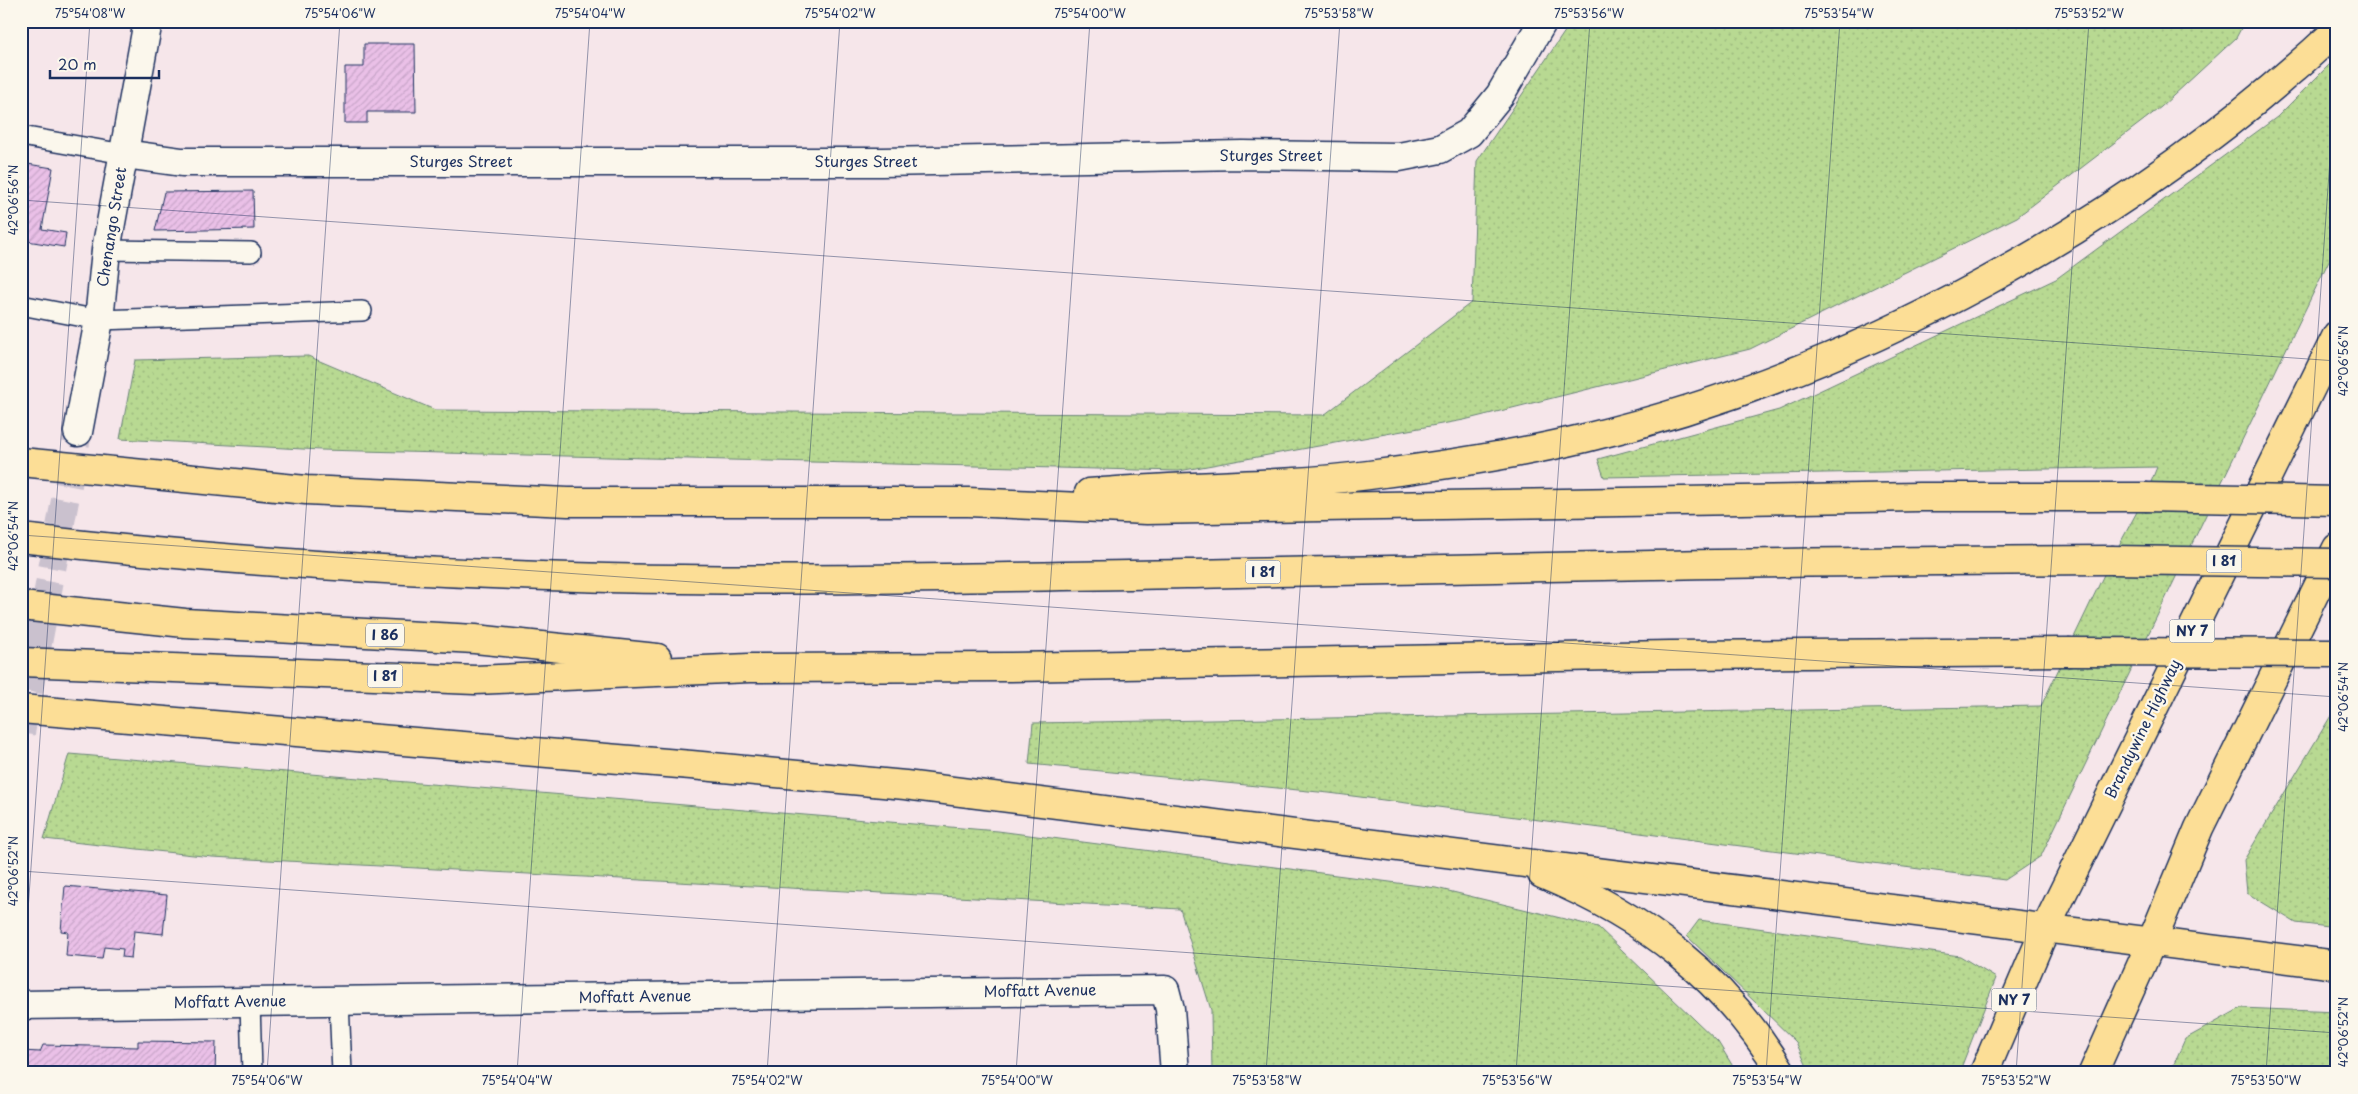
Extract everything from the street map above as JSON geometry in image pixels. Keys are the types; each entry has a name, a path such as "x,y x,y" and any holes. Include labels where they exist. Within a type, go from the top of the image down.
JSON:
{"main road":[{"path":"2277,82 2327,21"},
{"path":"968,502 1143,488 1293,483 1372,475 1517,452 1584,438 1703,404 1845,349 1972,289 2040,250 2164,172 2277,82 2337,30"},
{"name":"Brandywine Highway","path":"1984,1073 2046,927 2337,335"},
{"path":"21,462 306,490 437,497 703,503 968,502 1147,510 1919,497 2145,497 2337,501"},
{"name":"I 81","path":"21,538 205,558 415,570 611,578 908,578 1855,562 2111,560 2337,563"},
{"path":"2093,1073 2152,941 2198,828 2337,548"},
{"name":"I 86","path":"21,606 194,624 475,639 749,668"},
{"name":"I 81","path":"21,662 475,680 749,668 1011,667 1670,655 2068,652 2337,653"},
{"path":"21,709 691,765 905,785 2337,965"},
{"path":"1498,859 1539,872 1578,889 1648,929 1711,980 1740,1012 1782,1073"}],"street":[{"name":"Chenango Street","path":"78,432 99,320 106,250 148,21"},
{"name":"Sturges Street","path":"124,154 182,162 882,162 1242,155 1399,157 1440,149 1469,133 1500,96 1543,21"},
{"name":"Moffatt Avenue","path":"21,1005 1165,990 1170,1009 1175,1073"}],"lane":[{"path":"21,136 124,154"},
{"path":"106,250 251,252"},
{"path":"21,305 99,320 362,311"},
{"path":"339,1001 342,1073"},
{"path":"250,1002 252,1073"}],"green space":[{"path":"1572,21 2245,21 2236,38 2161,107 2017,217 1750,349 1464,420 1179,471 321,450 120,439 135,360 308,356 435,410 1324,415 1472,302 1477,161"},
{"path":"2337,57 2337,244 2041,856 2005,880 1329,793 1029,764 1033,723 2041,706 2111,560 2145,497 2157,467 1604,477 1598,459 1779,410 2056,279 2277,117"},
{"path":"2332,714 2337,714 2337,928 2296,923 2247,893 2244,860"},
{"path":"69,754 998,831 1436,888 1598,927 1718,1042 1737,1073 1212,1073 1211,1010 1180,909 212,857 44,839"},
{"path":"1699,920 1960,956 1996,978 1959,1073 1810,1073 1796,1042 1687,936"},
{"path":"2241,1008 2337,1012 2337,1073 2170,1073 2185,1039"}],"building":[{"path":"364,44 415,44 416,112 367,112 367,123 345,123 345,67 364,67"},
{"path":"21,163 53,168 42,229 66,233 64,247 21,240"},
{"path":"253,191 254,229 155,231 164,192"},
{"path":"65,886 167,895 163,934 134,931 131,958 122,957 123,949 104,947 102,959 66,956 68,932 61,931"},
{"path":"138,1041 216,1042 215,1073 21,1073 21,1051 40,1052 43,1045 138,1047"}],"tunnel":[{"path":"21,733 78,432"}]}
